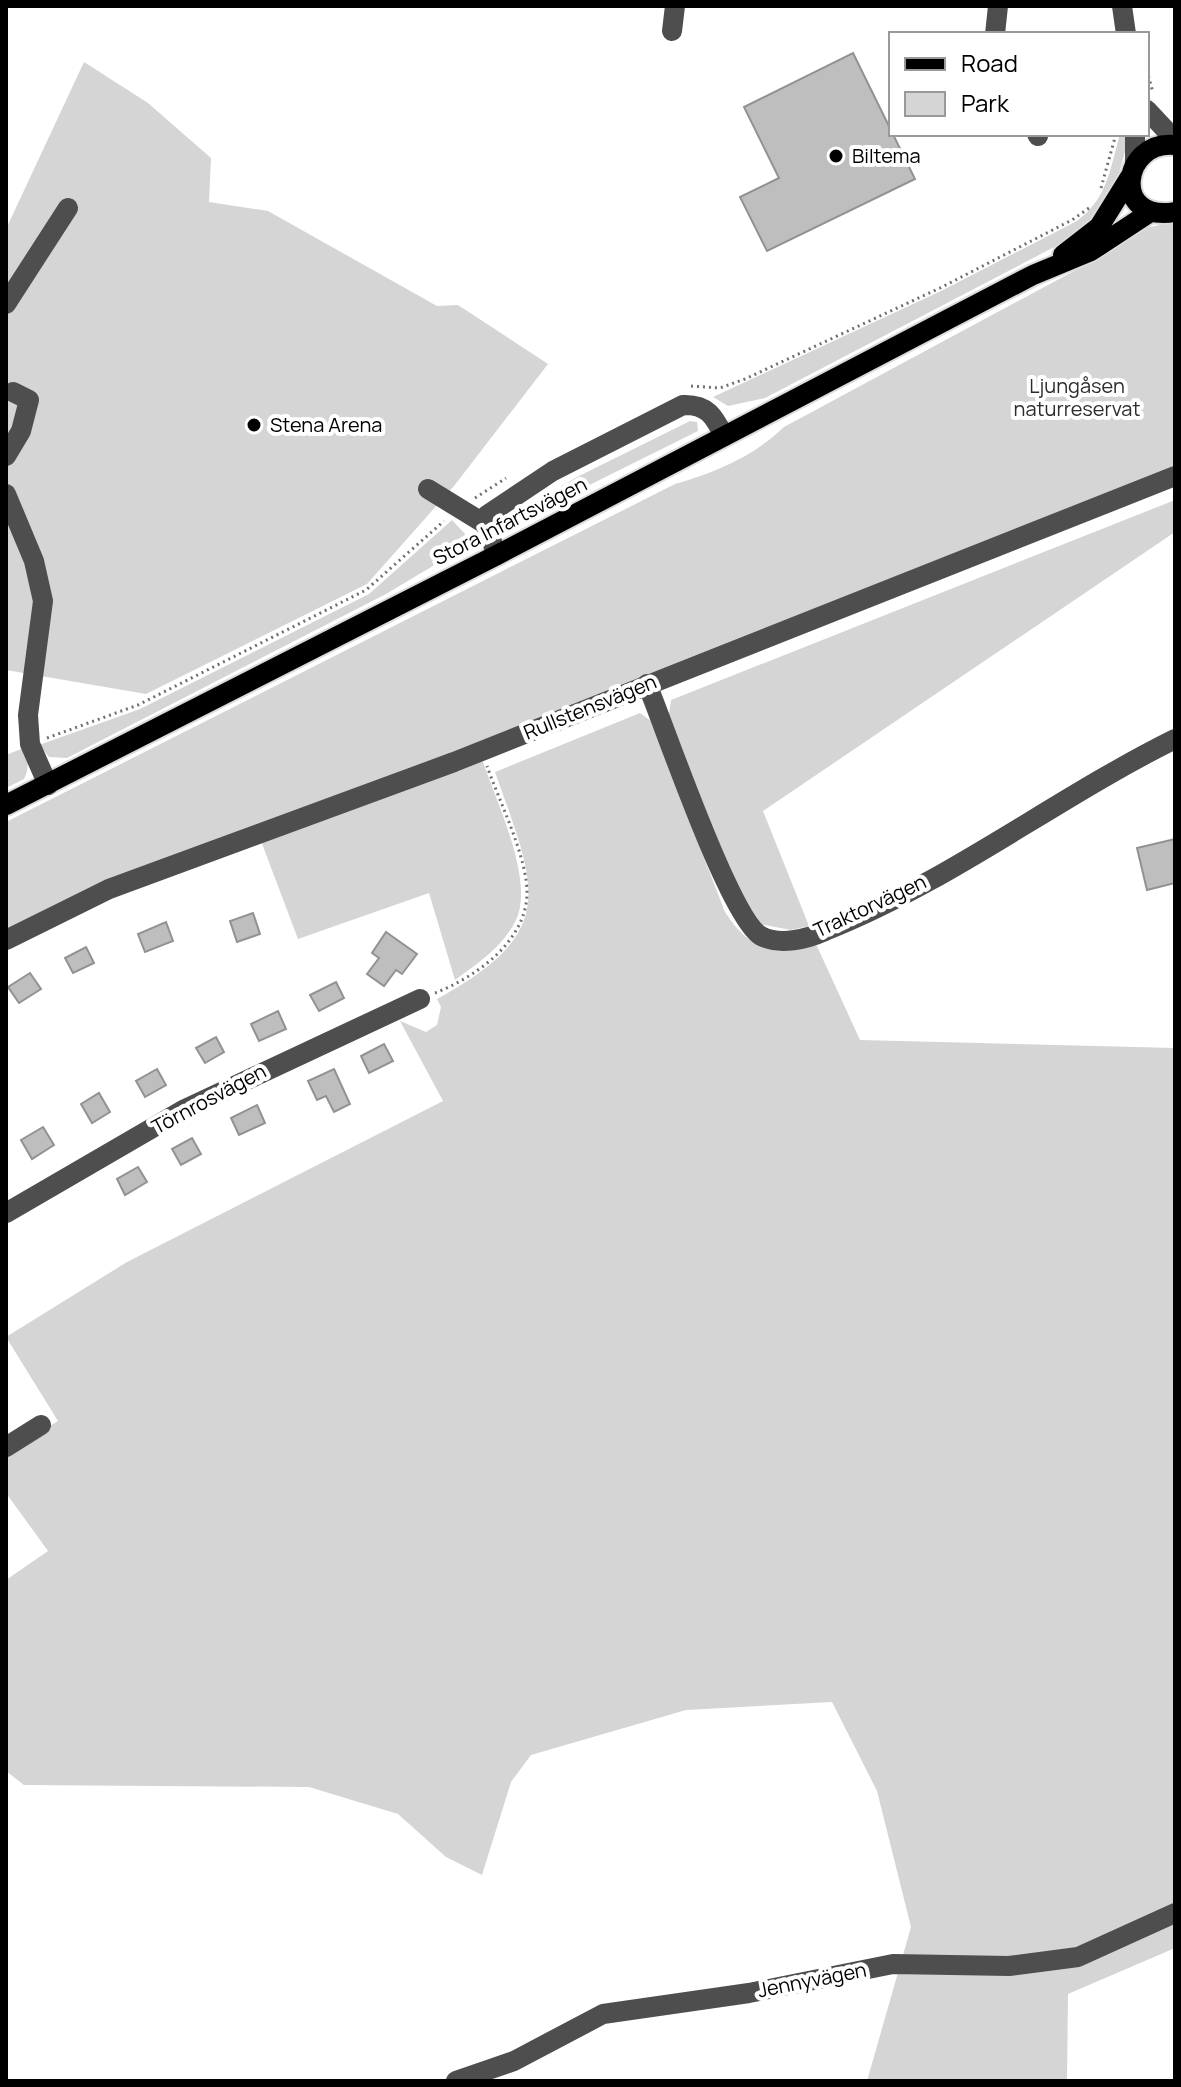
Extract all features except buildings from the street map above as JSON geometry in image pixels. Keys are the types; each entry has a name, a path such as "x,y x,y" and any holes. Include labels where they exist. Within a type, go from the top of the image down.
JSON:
{"main road":[{"path":"1175,142 1156,147 1133,170 1133,197 1149,213 1175,212"},
{"name":"Stora Infartsvägen","path":"1033,275 1099,227 1133,170"},
{"name":"Stora Infartsvägen","path":"6,805 497,555 1033,275 1091,251 1149,213"}],"street":[{"path":"672,31 675,6"},
{"path":"995,32 998,6"},
{"path":"1122,6 1126,32"},
{"path":"1153,106 1175,142"},
{"path":"1133,170 1135,136"},
{"path":"6,304 68,208"},
{"path":"6,456 21,431 29,400 13,392"},
{"path":"497,555 485,524 487,515 553,471 683,405 698,405 712,414 724,436"},
{"name":"Rullstensvägen","path":"6,940 109,889 482,751 1175,476"},
{"path":"428,489 485,524"},
{"path":"6,494 34,561 43,601 28,715 30,744 48,785"},
{"name":"Traktorvägen","path":"647,684 734,904 761,936 783,942 824,932 914,887 1175,739"},
{"name":"Törnrosvägen","path":"6,1213 185,1109 420,999"},
{"path":"6,1447 41,1425"},
{"name":"Jennyvägen","path":"459,2081 514,2061 603,2014 749,1993 893,1964 1009,1966 1078,1957 1175,1913"}],"path":[{"path":"1149,78 1153,106"},
{"path":"420,999 469,976 490,961 507,943 521,920 527,894 522,866 482,751"}],"green space":[{"name":"Stena Arena","path":"84,62 148,103 211,158 209,202 268,211 437,306 458,305 548,364 454,486 367,584 146,694 6,670 6,229"},
{"path":"1119,136 1128,136 1116,180 1106,202 1081,233 765,398 728,406 713,397 941,291 1075,222 1086,214 1101,194"},
{"name":"Ljungåsen naturreservat","path":"1175,222 1175,467 6,932 6,822 675,484 733,462 784,427 1100,257 1139,229"},
{"path":"690,421 697,422 698,431 509,525 507,518 577,477"},
{"path":"1175,500 1175,532 763,811 809,926 791,930 760,924 740,899 669,714 671,700"},
{"path":"452,520 465,534 463,548 386,594 67,758 49,757 39,745 140,709 369,594"},
{"path":"640,713 651,721 725,912 744,935 763,946 786,948 816,944 860,1040 1175,1048 1175,1948 1068,1994 1067,2081 867,2081 911,1927 877,1791 832,1702 686,1710 531,1755 511,1782 482,1875 446,1857 398,1814 309,1787 24,1785 6,1771 6,1580 48,1551 6,1493 6,1453 58,1421 6,1337 127,1262 443,1101 400,1021 426,1032 437,1025 441,1007 437,999 477,974 504,951 521,928 528,904 527,877 521,847 495,772"},
{"path":"21,749 27,759 26,775 6,788 6,755"},
{"path":"482,759 511,840 521,884 521,903 516,920 497,946 455,980 429,893 298,939 261,841"}],"place":[{"name":"Biltema","path":"836,156"},
{"name":"Stena Arena","path":"254,425"}]}
